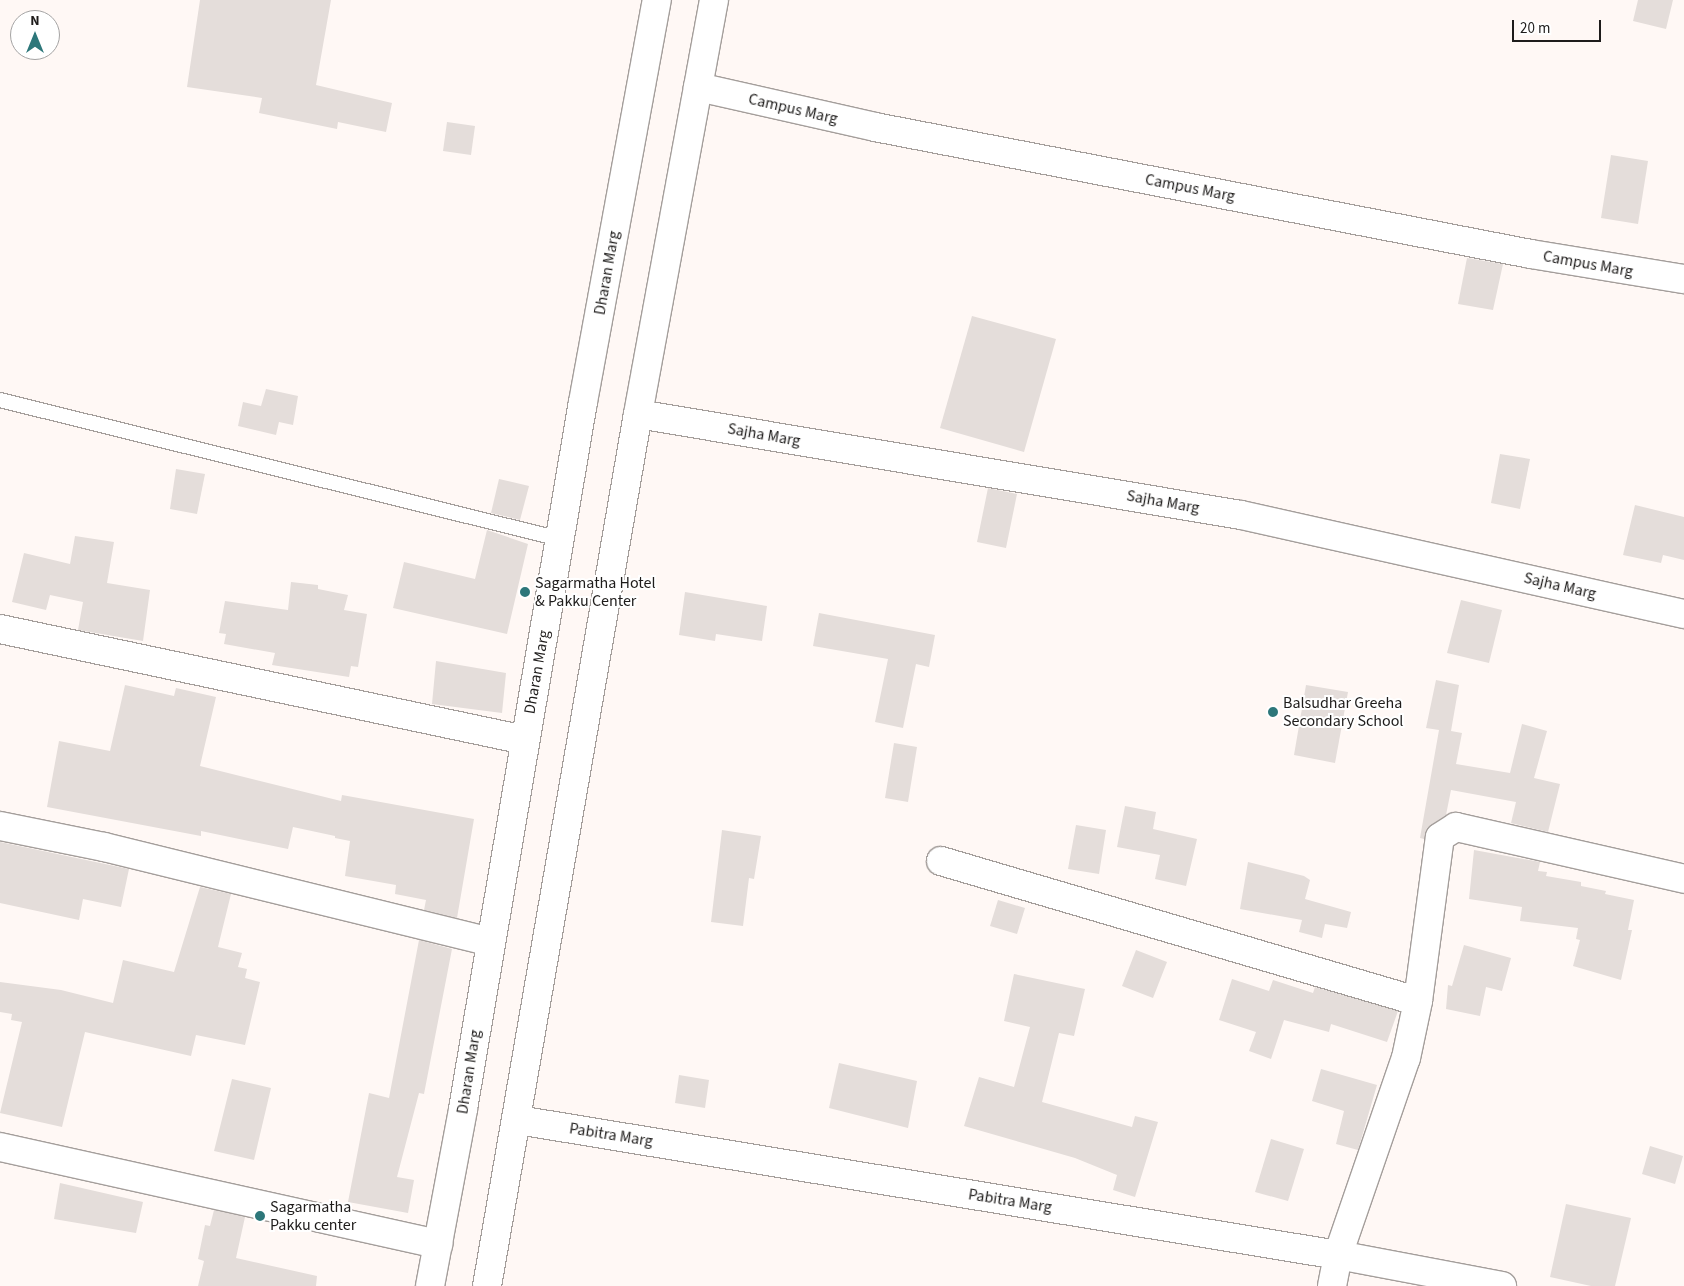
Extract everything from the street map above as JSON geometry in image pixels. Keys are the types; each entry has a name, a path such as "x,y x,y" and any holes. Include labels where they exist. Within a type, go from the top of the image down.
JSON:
{"street":[{"name":"Dharan Marg","path":"430,1286 560,540 657,0"},
{"path":"488,1286 638,414 714,0"},
{"name":"Campus Marg","path":"698,87 885,129 1540,256 1684,279"},
{"name":"Sajha Marg","path":"638,414 1241,515 1684,614"},
{"path":"0,629 525,740"},
{"path":"0,826 104,847 490,942"},
{"path":"1332,1286 1338,1255 1406,1058 1418,1001 1440,837 1447,830 1456,827 1684,879"},
{"path":"941,861 1418,1001"},
{"name":"Pabitra Marg","path":"518,1120 1338,1255 1502,1286"},
{"path":"0,1147 438,1244"}],"lane":[{"path":"0,400 560,540"}],"building":[{"path":"200,0 331,0 316,85 392,103 386,132 338,122 337,129 259,113 262,98 187,87"},
{"path":"1638,0 1673,0 1666,29 1633,21"},
{"path":"447,122 475,126 471,155 443,151"},
{"path":"1611,155 1648,161 1638,224 1601,218"},
{"path":"1467,258 1503,264 1493,310 1458,304"},
{"path":"972,316 1056,339 1024,452 940,428"},
{"path":"266,389 298,396 293,425 279,422 276,435 238,426 243,402 261,406"},
{"path":"1500,454 1530,459 1520,509 1491,503"},
{"path":"176,469 205,474 197,514 170,509"},
{"path":"499,479 529,486 520,520 491,513"},
{"path":"988,488 1017,494 1006,548 977,542"},
{"path":"1635,505 1684,517 1684,560 1663,555 1661,563 1623,555"},
{"path":"487,530 528,544 507,634 393,608 404,562 475,579"},
{"path":"75,536 114,542 107,583 150,590 143,641 78,630 83,602 50,595 46,610 12,602 24,553 70,564"},
{"path":"291,582 318,585 318,589 348,595 344,610 367,614 358,667 351,666 349,677 272,665 275,653 224,644 226,634 219,633 225,601 288,610"},
{"path":"685,592 767,606 762,641 716,634 715,641 679,635"},
{"path":"1461,600 1502,610 1489,663 1447,653"},
{"path":"819,613 935,635 929,667 916,664 903,728 875,722 888,659 813,646"},
{"path":"436,661 506,673 502,713 432,704"},
{"path":"1436,680 1459,685 1451,731 1462,733 1456,764 1510,773 1522,724 1547,731 1534,778 1560,784 1548,832 1511,823 1516,802 1451,790 1446,815 1427,828 1424,839 1420,838 1439,730 1426,728"},
{"path":"125,685 174,696 176,688 216,697 200,766 341,801 342,795 474,819 457,918 424,910 426,900 395,894 396,885 345,876 350,841 335,838 335,836 293,827 288,849 201,831 201,836 47,807 59,741 110,751"},
{"path":"1306,685 1348,692 1335,763 1294,755"},
{"path":"894,743 917,747 908,802 885,798"},
{"path":"1125,806 1156,812 1153,829 1197,839 1186,886 1155,879 1160,855 1117,847"},
{"path":"1076,825 1106,830 1099,874 1068,869"},
{"path":"722,830 761,836 754,879 749,878 743,926 711,922"},
{"path":"0,842 129,869 121,907 83,899 79,920 0,903"},
{"path":"1474,850 1540,862 1538,871 1547,872 1546,876 1581,882 1581,886 1606,891 1605,894 1634,900 1628,930 1632,930 1621,980 1573,966 1580,940 1576,939 1578,928 1520,921 1522,907 1469,899"},
{"path":"1248,862 1304,876 1310,880 1305,899 1351,912 1347,928 1325,924 1322,938 1299,932 1302,920 1240,909"},
{"path":"200,887 231,894 218,947 242,953 238,967 247,969 245,978 260,982 245,1045 196,1035 191,1056 85,1032 62,1127 0,1113 22,1022 11,1020 12,1014 0,1012 0,982 61,990 113,1003 123,960 174,972"},
{"path":"998,900 1025,908 1017,934 990,926"},
{"path":"419,940 452,949 424,1094 419,1093 397,1177 414,1180 408,1213 348,1202 369,1093 389,1098"},
{"path":"1464,945 1511,958 1502,991 1486,987 1480,1016 1446,1009 1448,985 1452,986"},
{"path":"1136,950 1167,962 1153,998 1122,986"},
{"path":"1014,974 1085,989 1074,1036 1059,1033 1042,1102 1132,1127 1135,1116 1158,1122 1135,1197 1113,1190 1117,1175 1075,1158 964,1126 979,1077 1014,1087 1030,1027 1004,1021"},
{"path":"1232,979 1269,991 1273,980 1313,993 1315,987 1398,1011 1387,1042 1331,1024 1329,1032 1284,1020 1271,1059 1249,1051 1256,1032 1219,1020"},
{"path":"839,1063 917,1081 908,1128 829,1108"},
{"path":"1321,1069 1377,1085 1358,1150 1336,1144 1344,1111 1312,1101"},
{"path":"679,1075 709,1080 705,1108 675,1103"},
{"path":"232,1079 271,1088 254,1160 214,1151"},
{"path":"1271,1139 1304,1149 1288,1201 1255,1192"},
{"path":"1650,1146 1683,1156 1675,1184 1642,1174"},
{"path":"60,1183 143,1202 136,1233 54,1219"},
{"path":"1566,1204 1631,1218 1615,1286 1591,1286 1550,1277"},
{"path":"214,1210 245,1217 236,1258 317,1276 316,1286 198,1286 204,1261 198,1259 205,1225 210,1226"}],"place":[{"name":"Sagarmatha Hotel & Pakku Center","path":"525,592"},
{"name":"Balsudhar Greeha Secondary School","path":"1273,712"},
{"name":"Sagarmatha Pakku center","path":"260,1216"}]}
